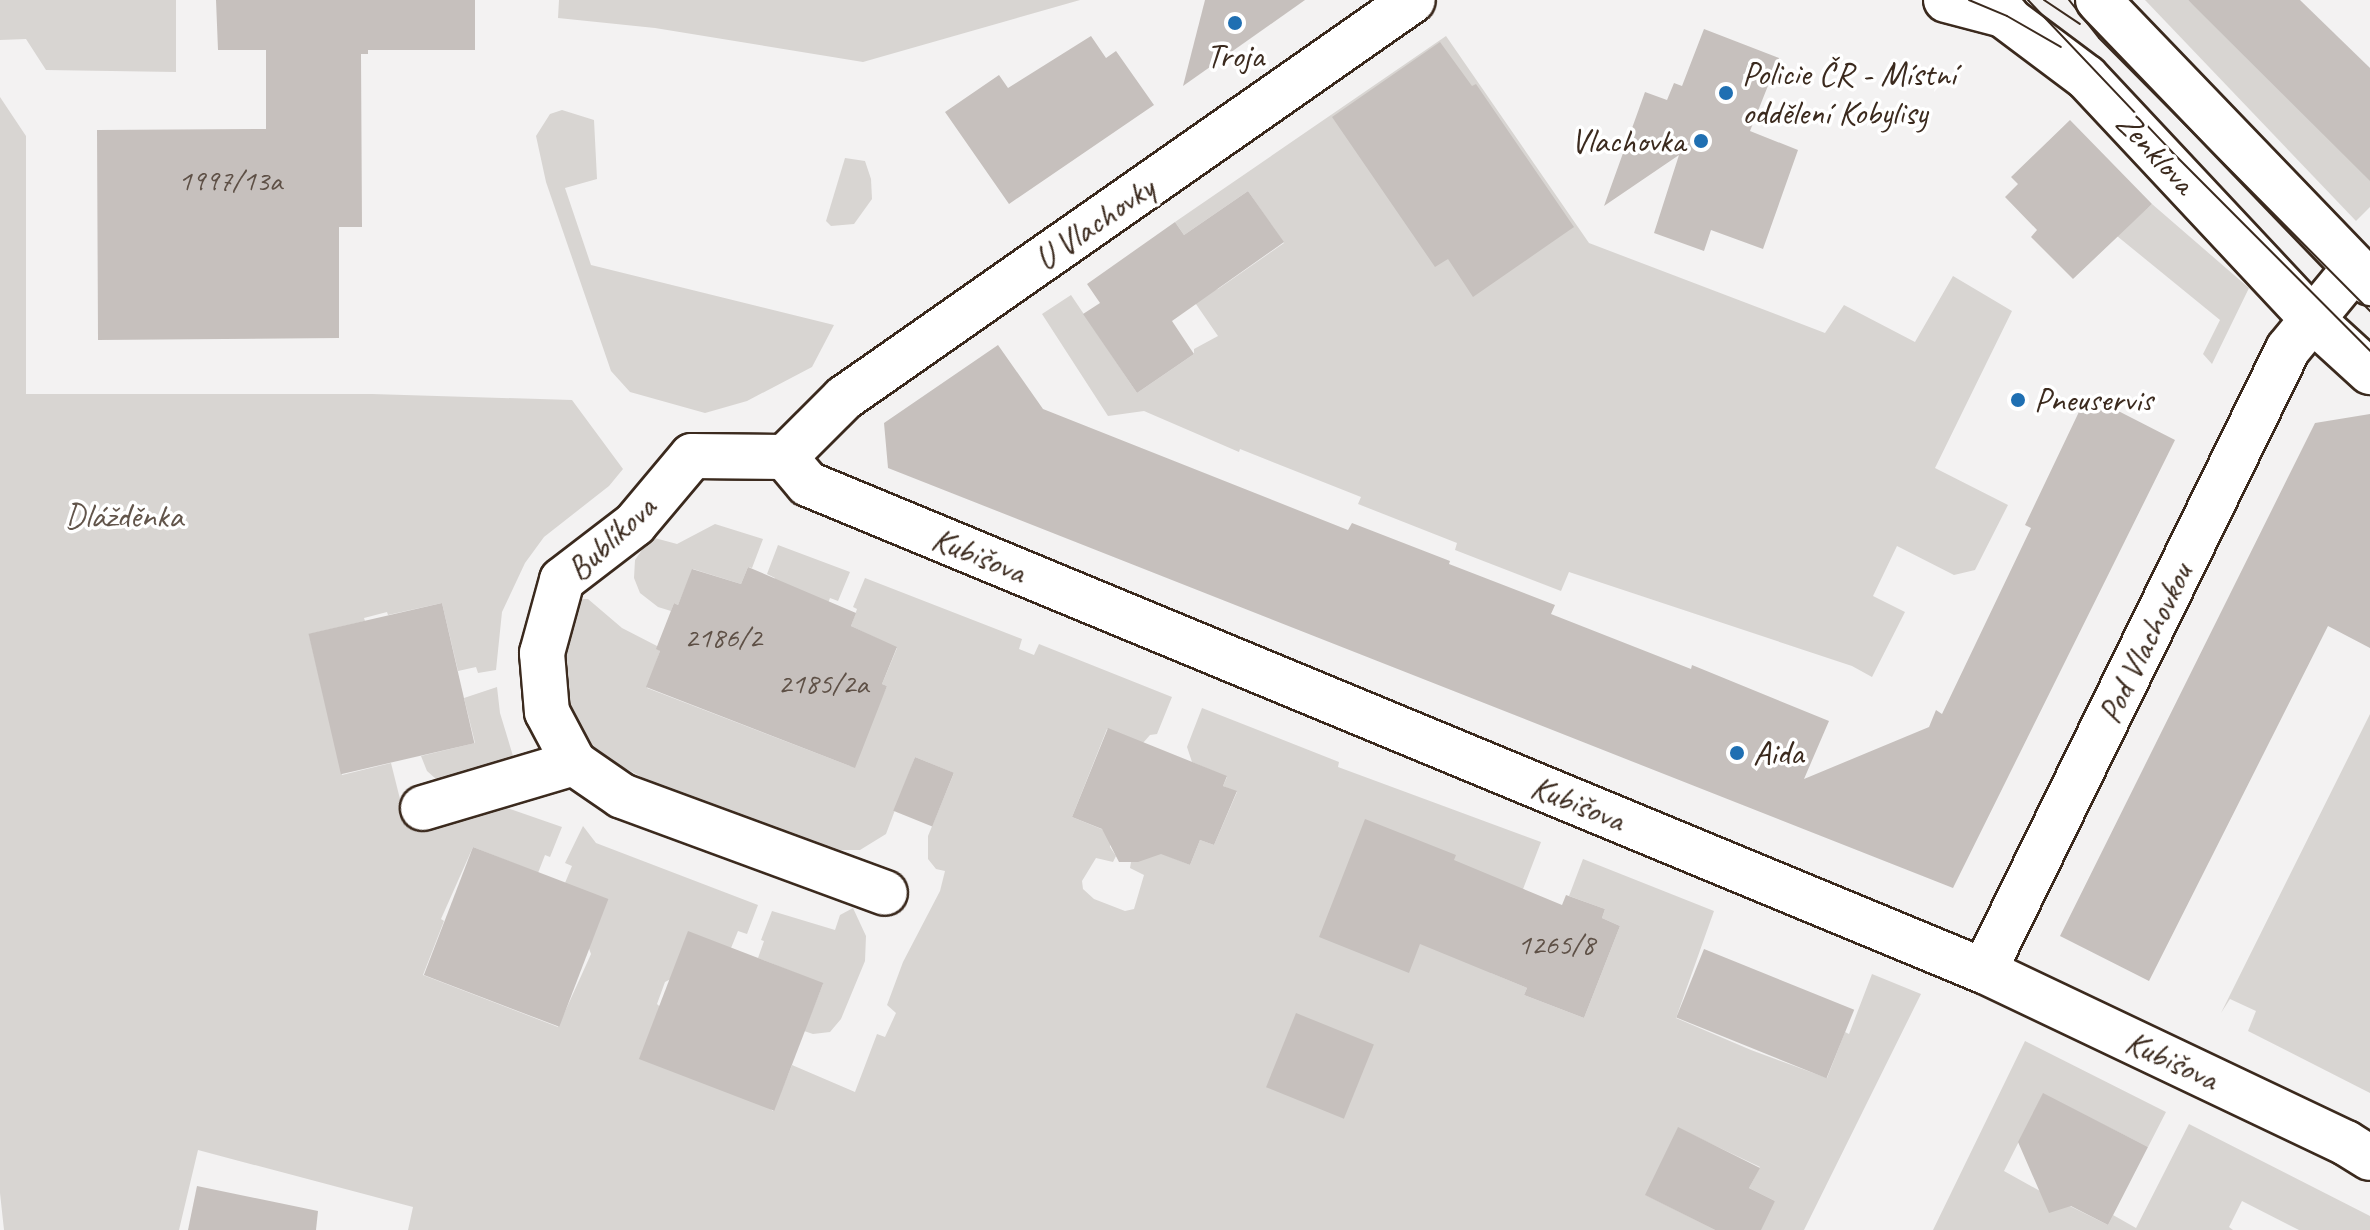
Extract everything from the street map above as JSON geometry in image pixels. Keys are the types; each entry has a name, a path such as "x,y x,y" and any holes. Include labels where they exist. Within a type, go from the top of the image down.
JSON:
{"street":[{"name":"U Vlachovky","path":"785,457 844,398 1413,0"},
{"path":"1946,0 1995,8"},
{"name":"Zenklova","path":"2098,0 2362,276 2314,321"},
{"name":"Zenklova","path":"1995,8 2086,77 2314,321 2370,372"},
{"name":"Pod Vlachovkou","path":"1984,971 2288,349 2314,321"},
{"name":"Bublíkova","path":"785,457 692,456 635,524 562,580 542,653 547,712 574,763 622,796 885,893"},
{"name":"Kubišova","path":"785,457 808,484 1984,971 2370,1158"},
{"path":"423,808 574,763"}],"green space":[{"path":"0,0 176,0 176,72 46,70 26,39 0,40"},
{"path":"559,0 1080,0 863,62 655,28 558,18"},
{"path":"2145,0 2188,0 2370,165 2370,207 2356,221"},
{"path":"1446,36 1589,243 1825,333 1844,305 1915,342 1953,276 2012,311 1935,468 2008,505 1975,570 1954,575 1897,546 1873,596 1905,612 1872,677 1852,666 1569,572 1561,591 1455,550 1457,543 1358,504 1361,497 1240,449 1239,452 1144,411 1108,416 1042,314 1071,295 1137,393 1194,354 1194,349 1218,336 1189,294 1218,289 1284,243 1248,191 1184,235 1175,222"},
{"name":"Dlážděnka","path":"0,97 26,136 26,394 372,394 572,400 623,469 609,486 544,537 525,563 502,612 496,670 478,673 476,667 458,671 442,603 388,615 387,612 364,618 365,621 309,634 342,775 391,763 407,827 496,804 562,827 550,857 545,855 538,873 473,847 441,919 444,921 423,975 558,1027 591,954 565,883 572,866 565,863 583,826 596,843 758,905 747,934 738,931 731,948 665,982 657,1004 773,1111 792,1065 855,1092 877,1034 885,1037 896,1013 887,1005 903,962 940,891 945,871 936,869 928,859 928,836 954,773 915,757 886,834 860,850 836,850 645,779 597,753 570,714 564,694 562,646 574,609 580,599 588,599 622,628 657,646 660,651 647,688 850,766 887,686 882,684 897,648 851,626 857,609 853,607 865,578 1022,639 1019,649 1034,655 1039,644 1172,697 1157,734 1150,735 1143,743 1107,729 1072,817 1111,833 1110,847 1116,856 1113,862 1096,858 1082,881 1083,889 1094,899 1125,911 1134,909 1144,875 1130,868 1131,862 1151,849 1190,865 1200,840 1214,845 1237,792 1223,786 1227,777 1192,762 1187,747 1202,708 1339,762 1338,767 1541,842 1491,973 1527,988 1524,995 1584,1018 1620,926 1602,918 1605,909 1569,896 1583,859 1714,911 1676,1018 1751,1050 1827,1078 1845,1032 1849,1034 1872,974 1921,994 1804,1230 1745,1230 1775,1201 1749,1188 1760,1167 1678,1128 1646,1195 1715,1230 408,1230 413,1207 198,1150 179,1230 4,1230 0,1193"},
{"path":"562,110 594,120 597,179 565,188 591,265 834,325 812,367 747,401 705,413 630,392 611,371 546,182 536,136 550,114"},
{"path":"845,158 865,161 871,179 872,199 854,224 831,226 826,221"},
{"path":"2152,204 2249,288 2212,364 2203,354 2220,320 2117,236"},
{"path":"715,524 763,539 752,568 748,567 741,584 693,569 678,605 674,603 671,611 658,607 640,593 634,578 635,560 651,537 677,544"},
{"path":"778,545 850,572 838,601 830,598 822,619 767,598 775,578 767,574"},
{"path":"497,687 500,713 513,756 501,768 436,779 427,771 421,756 475,743 464,698"},
{"path":"2370,714 2370,1093 2248,1031 2256,1011 2230,999 2221,1013"},
{"path":"853,908 866,936 865,961 841,1019 830,1032 813,1034 804,1031 823,984 758,958 772,911 835,930 840,915"},
{"path":"2025,1041 2166,1112 2148,1147 2043,1094 2004,1171 2040,1191 2108,1225 2113,1215 2136,1228 2189,1124 2370,1216 2370,1230 2299,1230 2242,1201 2229,1227 2233,1230 1933,1230"}],"building":[{"path":"216,0 475,0 475,50 368,50 368,54 361,54 362,227 339,227 339,338 98,340 97,130 266,129 266,50 218,50"},
{"name":"Troja","path":"1205,0 1305,0 1183,86"},
{"path":"2188,0 2300,0 2370,68 2370,181"},
{"name":"Vlachovka","path":"1704,29 1779,58 1750,131 1798,150 1763,249 1711,230 1704,251 1654,233 1679,155 1604,206 1645,92 1667,100 1674,83 1682,86"},
{"path":"1091,36 1106,58 1116,51 1154,105 1009,204 945,112 999,75 1008,88"},
{"path":"1440,42 1472,86 1476,84 1574,227 1473,297 1448,259 1435,267 1332,117"},
{"path":"2070,120 2152,204 2073,279 2031,237 2037,230 2005,197 2018,184 2011,177"},
{"path":"1248,191 1284,242 1172,321 1194,354 1137,393 1083,314 1100,303 1087,284 1175,222 1184,235"},
{"path":"998,345 1043,409 1348,530 1352,523 1450,561 1449,564 1555,605 1551,614 1691,669 1692,665 1829,721 1804,779 1929,727 1936,710 1942,714 2031,528 2025,525 2087,395 2175,440 1953,888 888,468 884,423"},
{"path":"2370,414 2370,648 2328,626 2149,981 2060,936 2315,423"},
{"path":"748,567 856,613 851,626 897,647 882,684 887,686 855,768 646,687 660,651 656,649 674,603 678,605 692,569 741,584"},
{"path":"442,603 474,743 341,774 309,634"},
{"path":"1108,728 1227,776 1223,786 1237,791 1214,845 1200,840 1190,865 1161,854 1138,862 1119,862 1102,829 1072,817"},
{"path":"915,757 954,773 932,827 893,811"},
{"path":"1365,819 1456,855 1454,860 1562,905 1566,895 1605,909 1602,918 1620,926 1584,1018 1524,995 1527,988 1420,944 1409,973 1319,937"},
{"path":"473,847 608,899 559,1027 424,975"},
{"path":"688,931 823,983 774,1111 639,1059"},
{"path":"1704,949 1854,1010 1826,1078 1676,1018"},
{"path":"1296,1013 1374,1044 1344,1119 1266,1087"},
{"path":"2043,1093 2148,1147 2108,1225 2071,1206 2049,1213 2018,1142"},
{"path":"1678,1127 1760,1168 1749,1188 1775,1201 1761,1230 1715,1230 1645,1195"},
{"path":"197,1186 318,1211 316,1230 188,1230"}],"tram line":[{"path":"1969,0 2007,16 2061,47"},
{"path":"2028,0 2172,152 2370,351"},
{"path":"2044,0 2080,24"},
{"path":"2069,0 2099,38 2370,311"}],"place":[{"name":"Troja","path":"1235,23"},
{"name":"Policie ČR - Místní oddělení Kobylisy","path":"1726,93"},
{"name":"Vlachovka","path":"1701,141"},
{"name":"Pneuservis","path":"2018,400"},
{"name":"Aida","path":"1737,753"}]}
